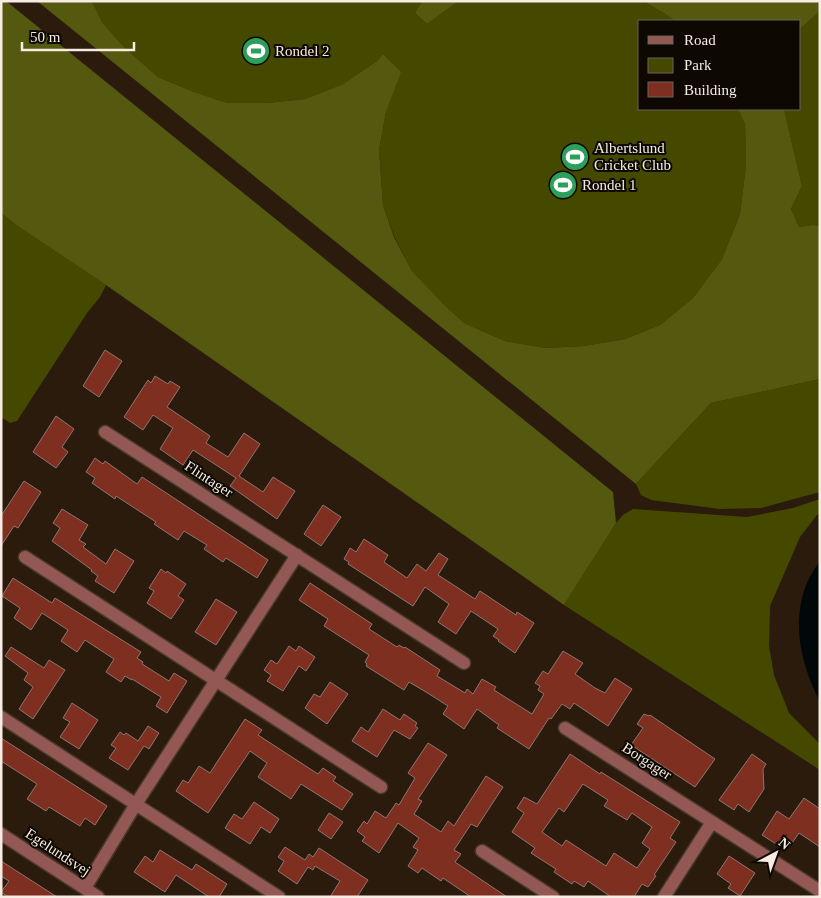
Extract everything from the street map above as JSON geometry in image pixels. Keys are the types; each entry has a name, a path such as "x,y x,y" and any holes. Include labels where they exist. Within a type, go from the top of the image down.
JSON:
{"street":[{"name":"Flintager","path":"104,432 464,663"},
{"path":"85,888 136,804 297,555"},
{"path":"25,557 381,787"},
{"path":"1,717 279,897"},
{"name":"Borgager","path":"565,728 820,891"},
{"path":"664,897 712,822"},
{"name":"Egelundsvej","path":"1,834 98,897"},
{"path":"482,851 553,897"}],"green space":[{"path":"1,1 6,1 613,492 616,523 564,605 1,213"},
{"path":"37,1 92,1 102,22 125,48 158,77 194,92 228,103 267,103 305,99 343,84 377,61 383,54 401,72 386,112 379,150 383,205 394,237 412,271 464,323 505,341 545,348 584,346 625,339 660,325 693,298 722,259 740,214 746,165 745,124 738,110 784,110 802,186 791,209 799,227 820,226 820,379 711,403 636,484"},
{"name":"Rondel 1","path":"92,1 422,1 415,13 427,24 459,1 643,1 674,20 638,20 638,110 738,110 745,124 746,165 740,214 722,259 693,298 660,325 625,339 584,346 545,348 505,341 464,323 445,307 412,271 394,236 383,205 379,150 386,112 400,72 383,54 377,61 343,84 305,99 267,103 228,103 194,92 158,77 125,48 102,22"},
{"path":"422,1 459,1 427,24 415,13"},
{"path":"643,1 820,1 820,11 801,28 801,20 674,20"},
{"path":"820,11 820,226 799,227 791,209 802,186 784,110 801,110 801,28"},
{"path":"1,213 106,285 100,297 87,313 17,421 10,423 1,417"},
{"path":"820,379 820,492 761,508 720,509 651,500 641,495 636,484 711,403"},
{"path":"820,499 820,513 800,537 770,606 769,646 774,675 789,713 820,744 820,770 564,605 616,523 623,515 633,509 747,517 793,508"}],"shaded area":[{"path":"820,561 820,702 812,685 801,649 799,613 803,595"}],"building":[{"path":"105,350 122,361 99,397 83,386"},
{"path":"155,376 168,384 170,381 180,387 167,407 210,436 206,443 228,457 244,433 260,444 239,476 263,492 273,477 295,491 277,519 230,486 236,478 193,450 183,465 160,449 173,428 153,415 143,430 124,417 148,380 151,383"},
{"path":"56,416 74,429 62,447 68,452 56,468 33,452"},
{"path":"95,458 103,464 105,461 137,484 142,477 268,560 257,578 226,558 223,562 204,549 207,545 184,531 178,540 154,524 156,522 116,496 115,499 92,483 95,478 86,472"},
{"path":"24,481 41,492 18,528 14,526 1,546 1,516"},
{"path":"323,505 341,517 321,546 304,534"},
{"path":"62,509 88,525 79,540 86,544 83,547 106,564 115,549 134,561 114,593 95,581 98,576 92,570 52,541 60,528 53,523"},
{"path":"364,539 388,555 384,562 407,578 417,564 426,571 439,553 448,559 438,575 475,599 480,591 516,615 517,612 534,623 515,653 493,636 498,629 471,611 456,634 438,622 449,604 425,587 413,606 348,564 349,562 344,559 350,548 356,552"},
{"path":"161,569 186,584 178,596 184,600 171,619 147,603 154,591 149,588"},
{"path":"13,578 52,603 55,598 141,652 137,658 143,662 142,664 169,681 174,673 187,681 167,713 156,706 161,697 132,679 125,676 121,682 106,672 114,659 85,640 77,652 61,641 68,630 42,613 31,630 14,618 20,608 2,596"},
{"path":"310,583 372,624 369,629 397,647 399,645 405,647 440,670 437,676 465,693 467,689 473,694 482,679 496,687 494,690 532,714 544,694 538,690 540,686 535,683 543,671 548,674 563,651 583,663 575,674 595,688 605,693 615,678 632,689 608,726 574,703 570,709 562,704 551,719 549,718 529,749 497,728 499,725 477,709 464,729 443,714 448,706 409,682 404,690 366,666 365,662 369,655 324,626 328,619 299,600"},
{"path":"216,599 237,612 216,645 195,632"},
{"path":"289,646 296,651 299,646 315,657 306,671 299,666 283,691 267,681 271,675 264,670 271,660 277,664"},
{"path":"11,647 44,668 49,660 65,670 33,719 19,709 33,687 24,680 28,673 5,656"},
{"path":"330,682 348,694 327,724 305,708 314,694 320,697"},
{"path":"72,703 98,720 79,749 60,737 70,722 63,718"},
{"path":"383,709 400,720 404,714 417,723 415,726 418,728 410,739 394,730 377,757 352,741 361,727 368,732"},
{"path":"644,714 650,715 715,759 695,787 631,745 643,728 637,724"},
{"path":"245,719 262,730 258,735 318,774 323,768 336,777 333,781 353,794 342,810 301,784 291,799 258,777 267,763 250,751 208,813 176,791 183,780 188,783 199,766 210,773"},
{"path":"148,726 159,733 149,749 144,746 128,770 109,758 116,748 111,745 120,732 124,735 126,733 138,741"},
{"path":"1,738 107,806 95,825 85,818 80,826 49,807 46,811 27,799 37,784 1,761"},
{"path":"428,743 447,755 418,799 422,801 414,814 441,832 448,821 454,826 486,776 503,787 477,827 471,824 454,850 461,854 455,862 507,897 471,897 443,878 441,881 422,868 418,873 408,866 418,850 413,847 419,838 398,823 379,853 362,841 365,837 357,831 364,821 367,824 375,811 386,818 396,803 399,805 415,778 408,773"},
{"path":"570,754 680,822 670,838 676,842 648,887 642,884 634,897 611,897 588,881 584,887 574,881 572,884 554,872 556,869 531,853 535,848 512,832 524,813 517,808 524,797 537,804","holes":["583,784 608,800 604,806 627,820 632,813 652,827 642,843 650,849 637,868 614,853 606,866 566,840 562,846 542,832 559,808 564,812"]},
{"path":"752,754 766,764 763,769 764,789 749,812 738,804 734,810 719,800"},
{"path":"804,798 820,809 820,847 799,833 790,846 785,842 781,847 762,835 777,811 789,819"},
{"path":"254,802 279,819 270,833 261,827 250,844 225,828 234,814 242,819"},
{"path":"329,813 343,822 331,839 318,830"},
{"path":"285,847 305,860 309,854 313,857 319,848 368,880 357,897 330,897 340,881 315,866 313,870 308,867 297,884 278,871 284,861 278,857"},
{"path":"160,850 192,870 196,864 227,884 219,897 209,897 176,875 165,892 134,872 145,856 153,862"},
{"path":"729,856 755,873 740,896 728,888 731,884 717,874"},
{"path":"1,861 57,897 8,897 1,892 9,881 1,876"}],"place":[{"name":"Rondel 2","path":"256,51"},
{"name":"Albertslund Cricket Club","path":"575,157"},
{"name":"Rondel 1","path":"563,185"}]}
